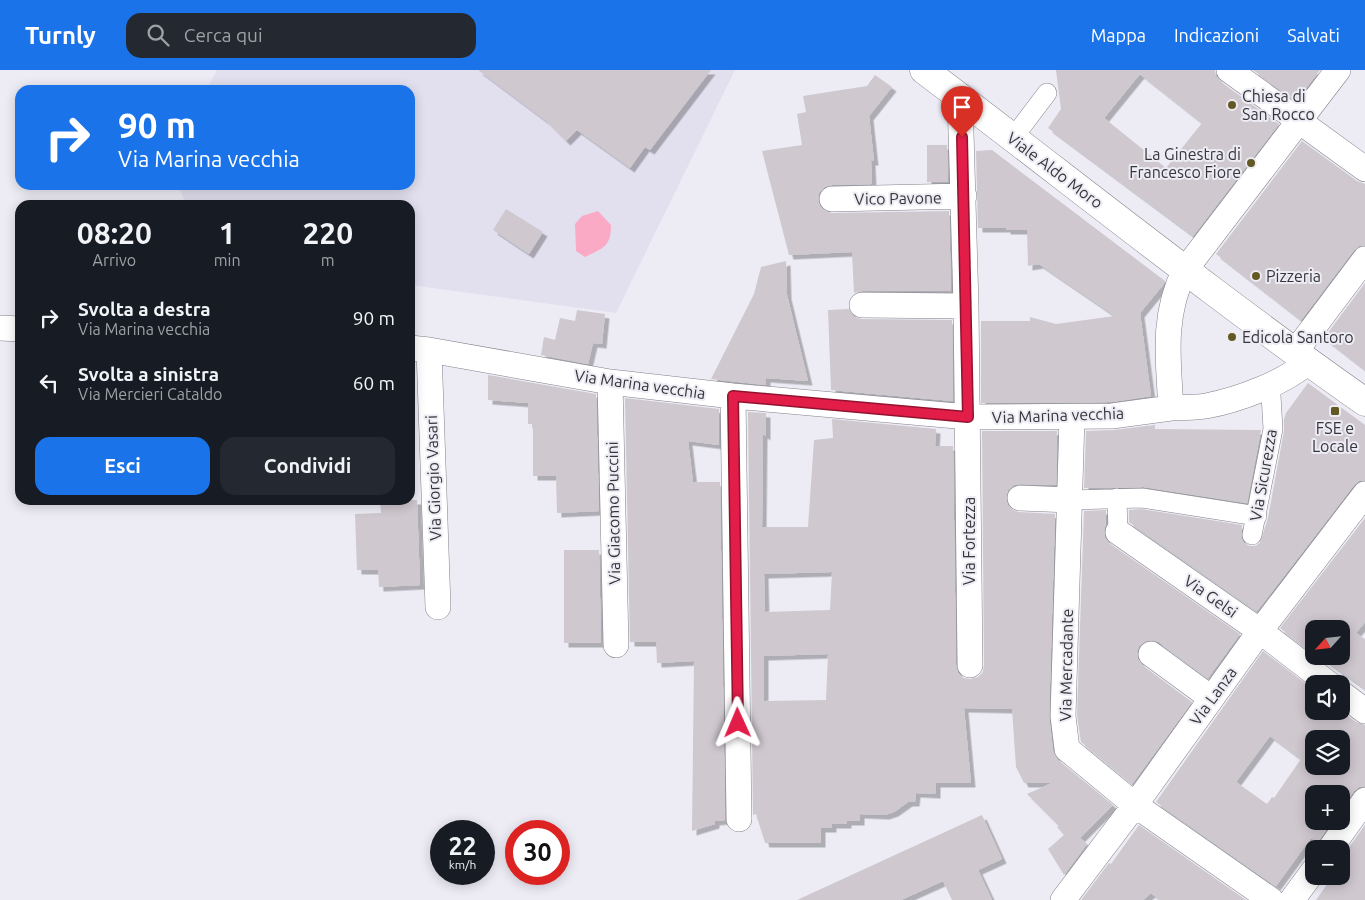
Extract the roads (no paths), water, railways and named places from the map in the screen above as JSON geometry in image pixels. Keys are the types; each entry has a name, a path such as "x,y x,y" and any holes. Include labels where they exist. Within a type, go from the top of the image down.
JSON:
{"street":[{"name":"Viale Aldo Moro","path":"924,70 1185,270 1365,402"},
{"path":"1229,70 1365,169"},
{"path":"1171,408 1168,324 1179,282 1185,270 1338,70"},
{"path":"1013,138 1047,93"},
{"name":"Via Fortezza","path":"960,97 964,196 968,417 970,665"},
{"name":"Vico Pavone","path":"832,199 964,196"},
{"name":"Via Marina vecchia","path":"420,349 610,382 733,396 968,417 1112,416 1171,408 1205,406 1267,386 1296,372 1302,357 1365,259"},
{"path":"862,305 966,306"},
{"path":"0,328 15,328"},
{"name":"Via Giorgio Vasari","path":"420,349 438,607"},
{"name":"Via Giacomo Puccini","path":"610,382 616,644"},
{"name":"Via Sicurezza","path":"1252,535 1273,429 1270,395 1267,386"},
{"path":"733,396 739,819"},
{"name":"Via Mercadante","path":"1072,417 1063,716 1067,749 1135,805 1271,900"},
{"name":"Via Lanza","path":"1063,900 1135,805 1260,631 1365,494"},
{"path":"1020,498 1070,500 1142,498 1257,516"},
{"name":"Via Gelsi","path":"1117,498 1118,532 1260,631 1317,675"},
{"path":"1151,654 1211,698"},
{"path":"1350,700 1365,711"},
{"path":"1336,840 1365,800"},
{"path":"1292,900 1305,882"}],"place":[{"name":"Chiesa di San Rocco","path":"1232,105"},
{"name":"La Ginestra di Francesco Fiore","path":"1251,163"},
{"name":"Pizzeria","path":"1256,276"},
{"name":"Edicola Santoro","path":"1232,337"},
{"name":"FSE e Locale","path":"1335,411"}]}
